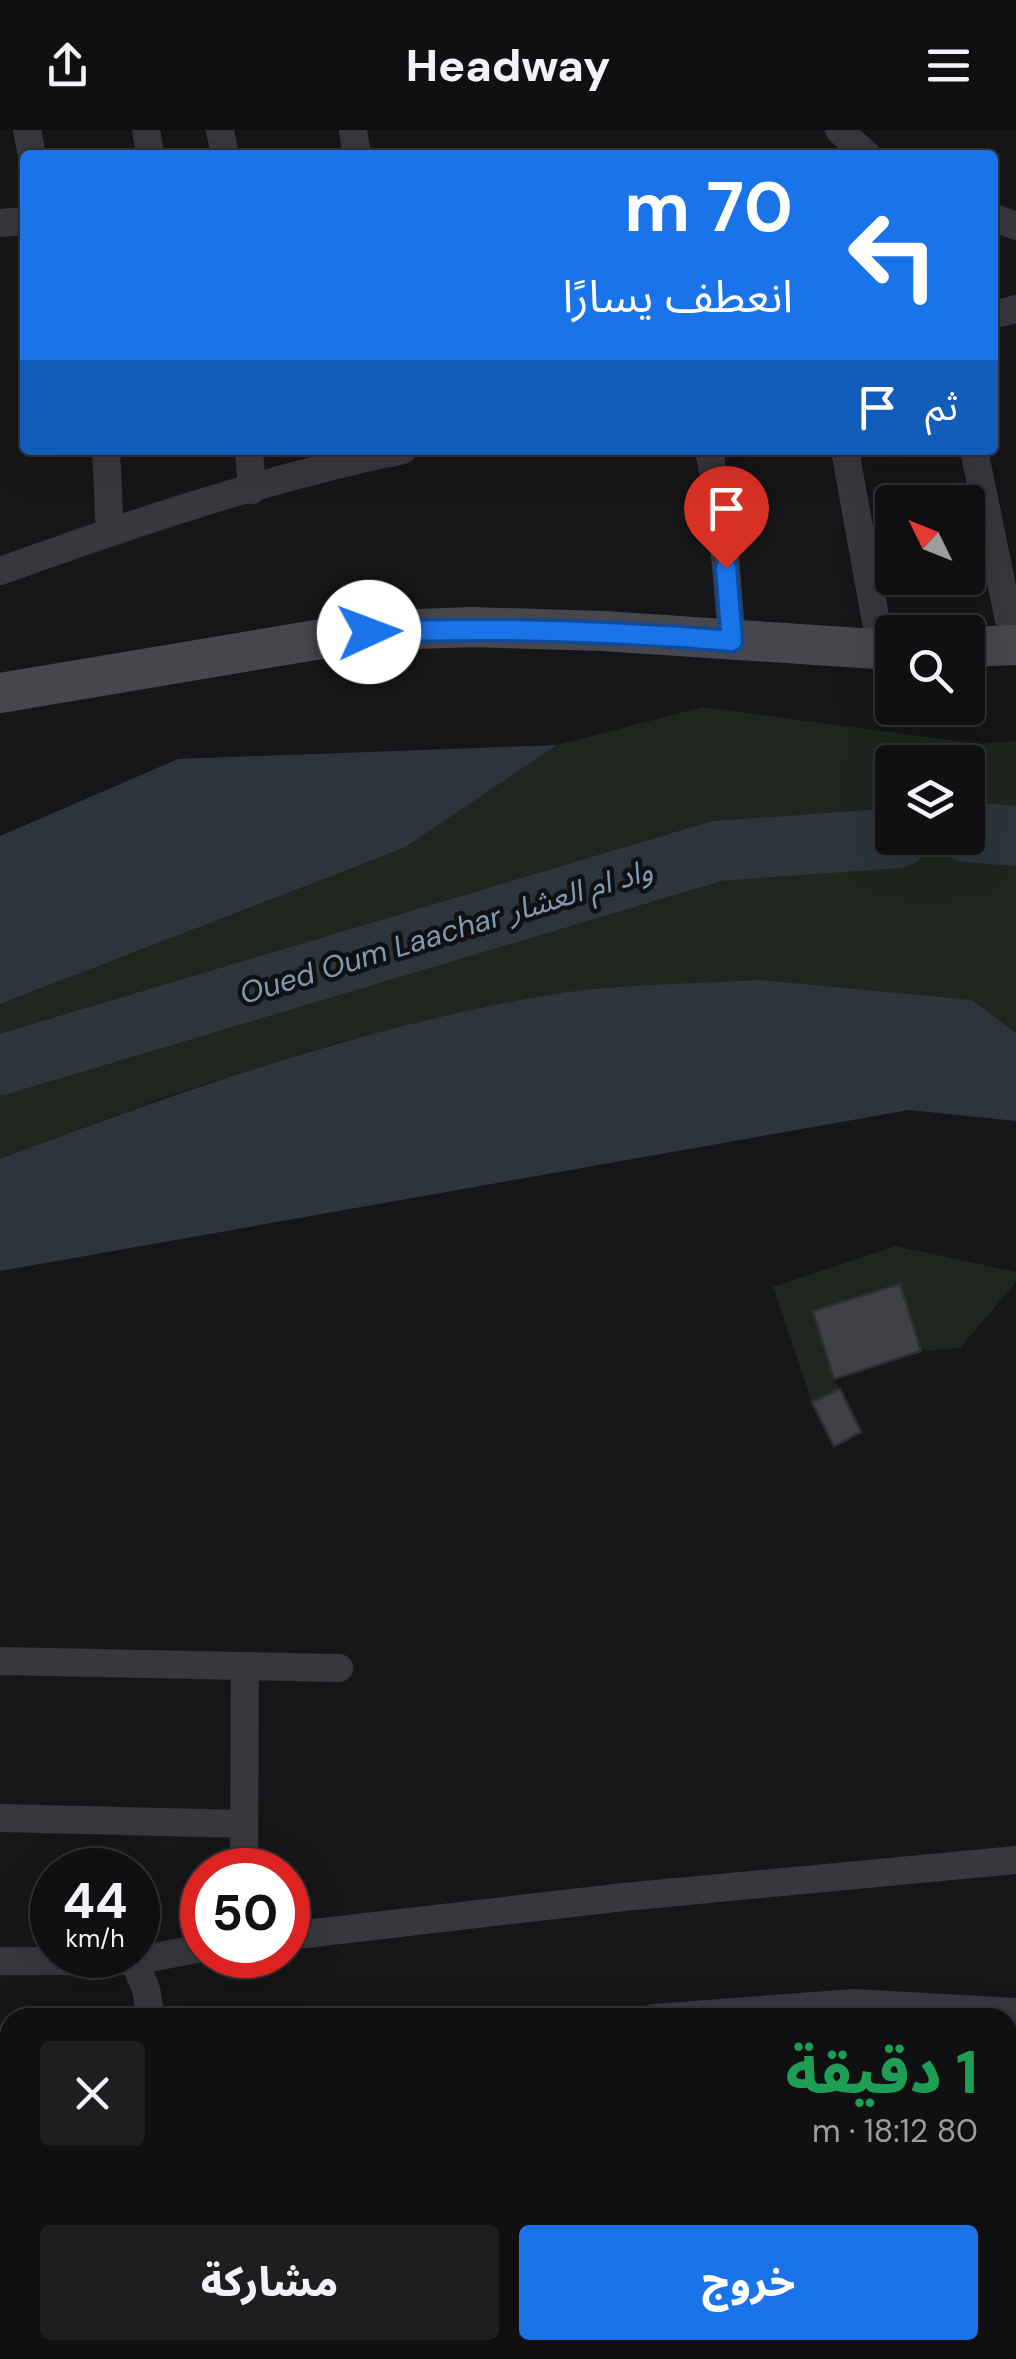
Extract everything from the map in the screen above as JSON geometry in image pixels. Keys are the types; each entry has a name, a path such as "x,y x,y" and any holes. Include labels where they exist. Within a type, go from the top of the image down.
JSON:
{"main road":[{"path":"0,693 369,632 471,628 603,631 875,649"},
{"path":"985,646 1015,645"}],"street":[{"path":"840,130 859,150"},
{"path":"106,455 110,532"},
{"path":"250,455 252,490"},
{"path":"0,571 110,532 378,455"},
{"path":"710,455 723,531 732,641"},
{"path":"847,455 880,615"},
{"path":"975,455 1015,645"},
{"path":"0,1661 339,1668"},
{"path":"244,1848 245,1666"},
{"path":"0,1818 244,1824"},
{"path":"310,1933 624,1896 1016,1860"},
{"path":"0,1961 30,1961"},
{"path":"141,1978 149,2008"},
{"path":"787,2008 854,2003 944,2008"}],"shaded area":[{"path":"703,707 979,744 1016,741 1016,1033 972,1000 557,994 343,1041 163,1098 0,1159 0,1004 404,848 557,745"},
{"path":"557,745 404,848 0,1004 0,836 178,759"},
{"path":"760,980 972,1000 1016,1033 1016,1121 909,1110 0,1271 0,1159 273,1063 483,1007 630,986"},
{"path":"896,1246 1016,1272 1016,1282 960,1348 921,1351 900,1284 834,1379 840,1389 812,1402 773,1287"}],"building":[{"path":"900,1284 921,1351 834,1379 813,1311"},
{"path":"840,1389 861,1432 834,1446 812,1402"}],"waterway":[{"name":"Oued Oum Laachar واد ام العشار","path":"985,833 1016,836"},
{"name":"Oued Oum Laachar واد ام العشار","path":"0,1065 717,851 875,840"}],"route":[{"path":"369,632 504,628 732,641 726,568"}]}
